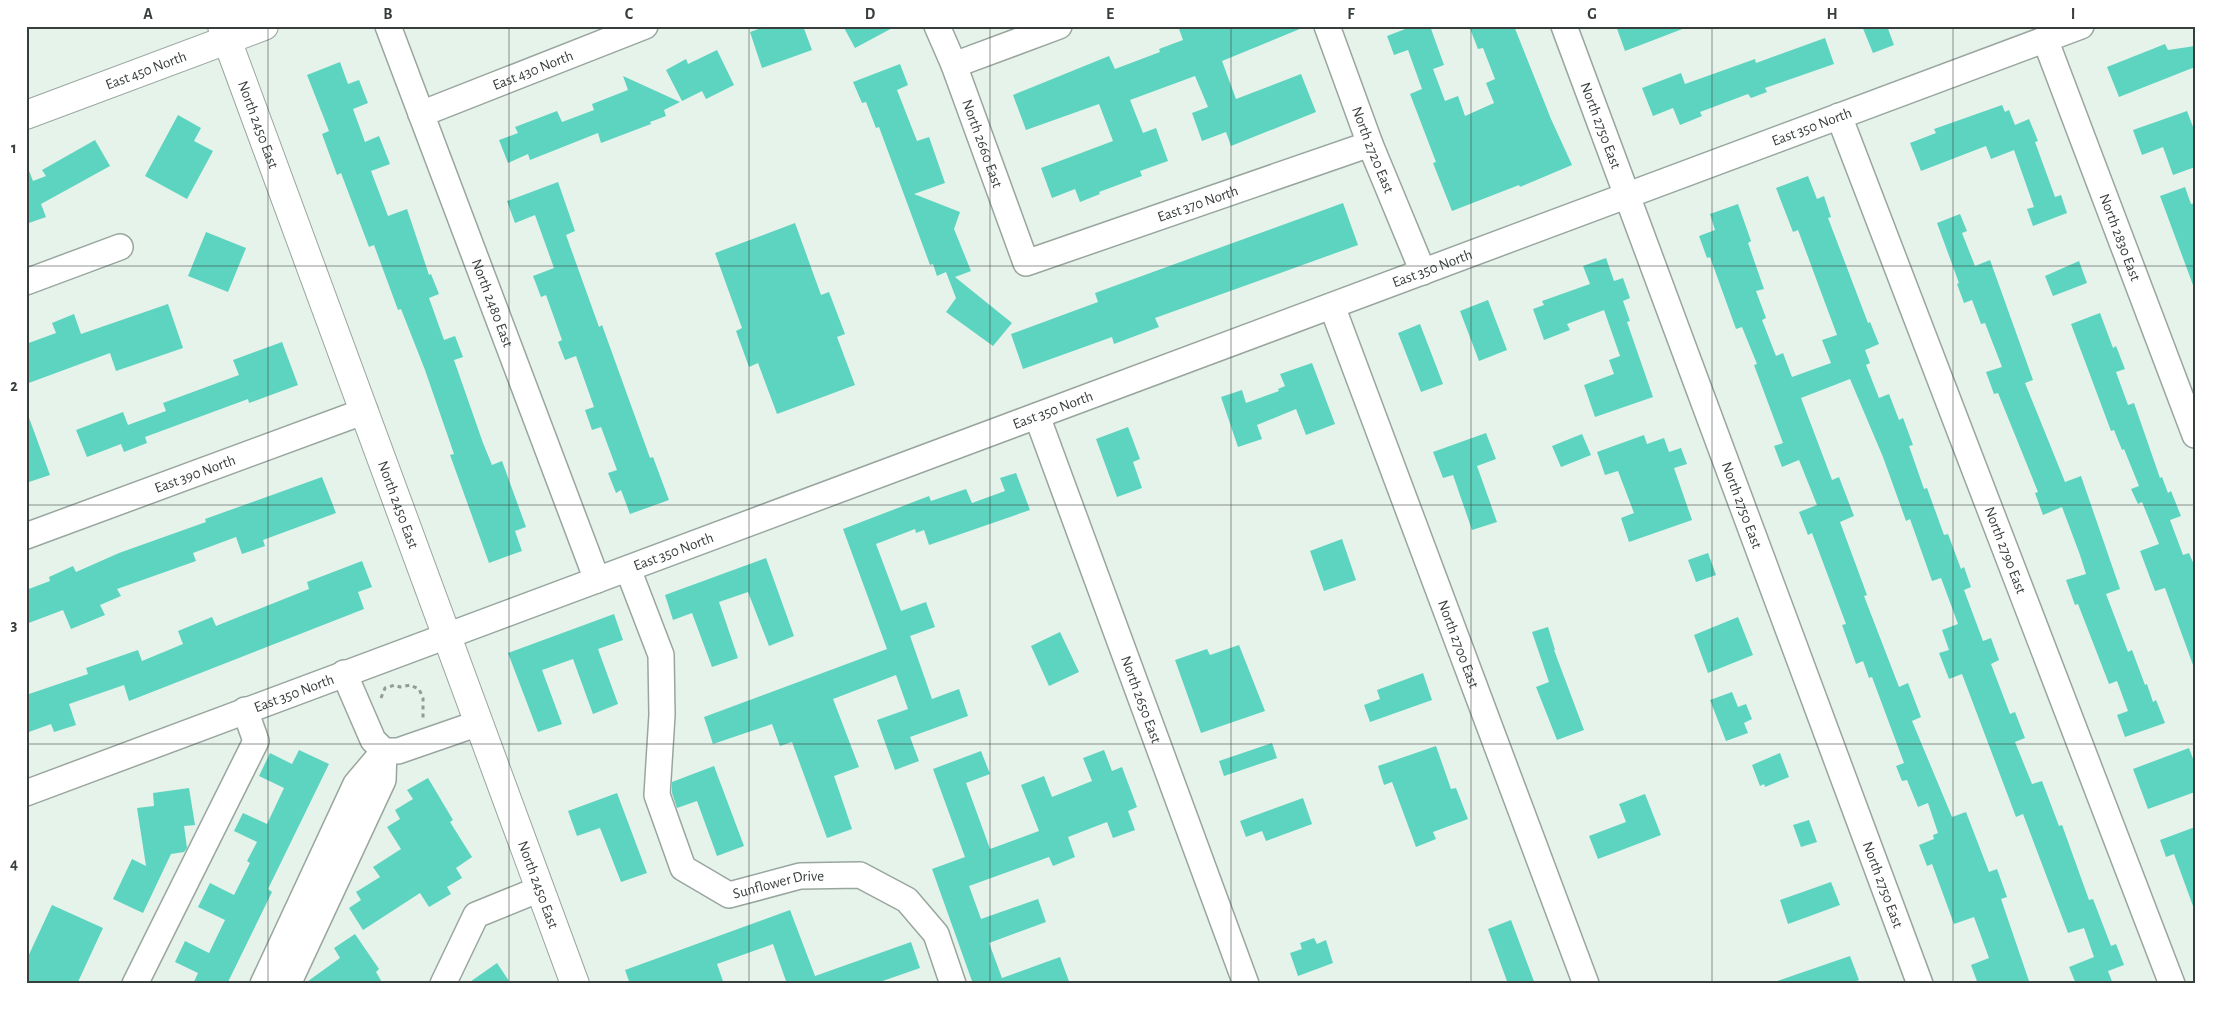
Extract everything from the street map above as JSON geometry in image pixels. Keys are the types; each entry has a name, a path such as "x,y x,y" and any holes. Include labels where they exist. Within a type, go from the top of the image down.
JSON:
{"street":[{"name":"East 450 North","path":"26,115 225,33 264,26"},
{"name":"North 2480 East","path":"388,26 597,580"},
{"name":"East 430 North","path":"421,114 645,26"},
{"name":"North 2660 East","path":"937,26 954,64 1026,263"},
{"path":"954,64 1059,26"},
{"name":"North 2720 East","path":"1327,26 1370,144 1423,272"},
{"name":"North 2750 East","path":"1564,26 1920,984"},
{"name":"East 350 North","path":"26,793 2081,26"},
{"name":"North 2450 East","path":"225,33 575,984"},
{"name":"North 2830 East","path":"2045,40 2195,435"},
{"name":"North 2790 East","path":"1839,116 2172,984"},
{"name":"East 370 North","path":"1026,263 1370,144"},
{"path":"26,282 120,247"},
{"name":"North 2700 East","path":"1332,306 1586,984"},
{"name":"East 390 North","path":"26,536 365,412"},
{"name":"North 2650 East","path":"1037,416 1246,984"},
{"name":"Sunflower Drive","path":"628,569 661,655 662,715 657,795 683,868 729,895 800,876 860,875 907,900 936,934 953,984"},
{"path":"344,673 373,740 384,751 398,751 479,723"},
{"path":"135,984 256,741 245,710"},
{"path":"263,984 356,784 384,751"},
{"path":"288,984 383,780 384,751"},
{"path":"443,984 476,915 540,889"}],"path":[{"path":"376,703 380,701 385,688 390,685 415,686 419,689 423,698 424,726"}],"building":[{"path":"767,26 803,26 812,50 762,68 750,32"},
{"path":"843,26 896,26 855,48"},
{"path":"1178,26 1307,26 1222,61 1236,99 1301,74 1316,112 1231,146 1226,132 1202,141 1192,113 1208,107 1195,76 1130,100 1143,133 1156,128 1168,161 1140,171 1142,176 1099,192 1100,194 1080,202 1075,189 1052,198 1041,168 1113,141 1099,104 1026,130 1013,95 1109,56 1115,69 1160,52 1159,49 1183,40"},
{"path":"1413,26 1430,26 1444,65 1433,69 1445,101 1458,96 1465,116 1494,103 1486,83 1495,79 1483,48 1478,49 1469,26 1514,26 1551,119 1572,165 1520,187 1519,185 1452,211 1433,163 1436,162 1410,94 1422,89 1408,50 1394,55 1387,36"},
{"path":"1616,26 1685,26 1685,28 1625,51"},
{"path":"1862,26 1887,26 1894,45 1873,53"},
{"path":"1825,38 1834,64 1765,88 1767,92 1751,98 1748,94 1700,112 1702,116 1680,125 1673,108 1653,116 1642,88 1681,73 1685,84 1755,59 1756,63"},
{"path":"2165,44 2168,50 2195,46 2195,67 2119,97 2107,67"},
{"path":"717,50 734,85 706,99 702,91 682,101 666,70 686,59 688,64"},
{"path":"340,62 348,84 359,80 368,103 353,109 365,142 379,136 390,164 371,171 388,216 407,209 429,275 431,274 439,294 429,298 444,340 455,336 463,357 454,360 483,443 492,465 502,461 526,527 515,531 522,551 489,563 450,455 454,454 425,370 401,309 398,310 374,245 369,247 341,173 337,175 322,134 329,131 307,75"},
{"path":"900,64 908,85 897,90 917,141 929,137 945,183 914,194 960,212 954,229 971,271 955,277 1012,323 993,346 946,312 956,298 946,272 937,276 933,264 930,265 879,127 876,128 866,102 862,103 853,82"},
{"path":"623,76 680,102 664,110 666,116 650,122 651,124 601,143 598,133 530,160 528,154 508,163 499,140 518,133 515,127 557,111 562,122 594,110 592,104 628,90"},
{"path":"2002,105 2005,112 2009,110 2015,125 2029,119 2038,141 2035,142 2055,197 2061,195 2067,213 2033,226 2027,209 2034,207 2014,150 1991,159 1986,146 1921,171 1910,143 1936,133 1934,129"},
{"path":"2187,111 2195,132 2195,167 2173,175 2163,147 2142,155 2133,130"},
{"path":"178,115 201,128 194,141 213,151 187,199 145,176"},
{"path":"95,140 110,166 41,204 46,217 26,224 26,168 28,168 33,181 46,176 42,170"},
{"path":"1808,176 1817,199 1824,196 1831,217 1828,218 1868,323 1870,322 1879,344 1865,350 1870,363 1866,365 1879,398 1889,394 1899,420 1903,418 1913,445 1909,446 1924,489 1927,488 1944,535 1948,534 1961,569 1964,567 1971,587 1964,590 1983,641 1991,638 1999,660 1991,664 2010,714 2015,712 2025,738 2015,742 2032,784 2042,781 2059,826 2062,825 2089,900 2093,899 2111,946 2116,944 2124,965 2108,971 2113,984 2076,984 2069,967 2094,957 2084,928 2068,933 2023,814 2016,817 1962,674 1949,679 1939,653 1949,650 1942,630 1958,624 1941,578 1932,581 1910,519 1906,521 1883,457 1850,379 1801,398 1832,480 1839,477 1854,516 1840,522 1867,595 1864,596 1899,687 1908,683 1921,717 1912,721 1952,817 1966,812 1989,872 1997,869 2007,897 2001,899 2030,984 1978,984 1971,965 1989,958 1974,917 1954,924 1932,864 1927,866 1919,845 1934,839 1933,835 1938,833 1928,803 1918,807 1907,780 1902,781 1896,766 1904,763 1872,677 1869,678 1863,661 1856,664 1842,625 1846,624 1812,533 1808,535 1799,512 1817,505 1799,460 1782,467 1774,446 1783,443 1754,365 1757,364 1742,327 1736,329 1710,257 1707,258 1699,236 1715,230 1710,214 1738,204 1751,241 1748,243 1764,289 1756,291 1766,318 1762,320 1776,356 1783,353 1792,377 1831,363 1822,340 1837,335 1798,230 1793,232 1776,188"},
{"path":"558,182 575,231 566,235 599,327 602,325 650,458 653,457 669,500 630,514 621,490 616,493 608,473 617,470 601,427 592,430 585,410 594,407 576,356 565,360 558,342 562,340 546,295 541,297 533,276 554,268 535,215 515,223 507,201"},
{"path":"2185,187 2191,204 2195,203 2195,285 2193,285 2160,196"},
{"path":"1343,203 1358,245 1155,318 1159,327 1114,344 1112,337 1023,369 1011,334 1098,302 1095,293"},
{"path":"1960,214 1967,231 1962,233 1975,266 1990,260 2033,380 2025,383 2065,482 2081,476 2120,589 2106,594 2128,652 2132,650 2145,685 2147,684 2153,702 2156,700 2165,723 2125,737 2117,715 2128,711 2117,681 2109,684 2078,604 2075,605 2066,580 2086,574 2080,555 2062,507 2043,515 2035,493 2038,492 1998,393 1994,394 1986,372 2002,367 1985,323 1981,324 1972,300 1964,303 1957,284 1959,283 1937,223"},
{"path":"795,223 821,295 829,292 845,334 837,337 855,385 777,414 758,363 749,367 736,331 742,328 715,253"},
{"path":"206,232 246,248 228,292 188,276"},
{"path":"1606,258 1614,281 1623,278 1630,298 1623,301 1630,321 1627,322 1653,397 1595,417 1584,385 1614,374 1609,360 1620,356 1604,310 1567,324 1570,330 1544,340 1533,309 1544,305 1542,301 1590,284 1583,266"},
{"path":"2079,261 2087,283 2053,296 2045,276"},
{"path":"1488,300 1507,350 1479,361 1460,311"},
{"path":"168,304 183,348 116,371 110,353 26,384 26,344 56,333 52,323 74,314 81,334"},
{"path":"2100,313 2113,348 2116,346 2125,369 2116,372 2128,405 2134,403 2160,478 2162,477 2168,493 2171,491 2181,516 2170,520 2183,555 2189,553 2195,567 2195,665 2193,665 2165,588 2155,591 2140,551 2159,544 2142,502 2138,504 2131,489 2139,486 2124,449 2122,450 2114,430 2111,431 2071,324"},
{"path":"1420,324 1443,384 1421,392 1398,333"},
{"path":"282,342 298,385 249,403 248,399 145,437 147,443 124,452 121,444 87,457 76,430 123,412 128,425 166,411 163,403 239,375 233,360"},
{"path":"1312,363 1335,424 1306,435 1296,409 1257,425 1262,439 1238,447 1221,397 1242,390 1246,403 1279,391 1278,389 1285,386 1280,374"},
{"path":"26,415 28,415 50,475 26,483"},
{"path":"1128,427 1140,459 1133,462 1142,488 1117,497 1096,439"},
{"path":"1486,433 1496,459 1477,466 1497,522 1472,530 1453,475 1443,478 1433,452"},
{"path":"1582,434 1591,455 1561,467 1552,446"},
{"path":"1644,435 1647,444 1664,438 1669,452 1681,448 1687,464 1674,468 1692,520 1629,542 1621,518 1634,513 1618,471 1605,475 1597,452"},
{"path":"1016,473 1030,510 929,545 924,530 916,533 915,529 876,544 901,611 926,602 935,627 910,636 932,699 959,689 968,716 910,737 919,761 895,770 877,720 908,709 896,675 833,699 859,767 834,776 852,829 827,838 792,742 780,746 772,724 713,744 704,717 887,649 843,529 929,496 931,501 966,489 972,503 1005,491 1000,478"},
{"path":"322,477 336,513 263,540 265,546 242,554 236,537 193,553 196,561 117,589 121,596 100,605 105,615 71,629 63,610 26,624 26,590 50,581 49,577 73,566 76,572 119,553 206,522 205,519"},
{"path":"1342,539 1356,580 1324,591 1310,551"},
{"path":"1708,553 1716,575 1696,582 1688,560"},
{"path":"766,558 794,636 769,646 748,592 719,602 738,658 712,667 692,613 673,620 665,595"},
{"path":"362,561 372,587 358,592 364,609 129,701 124,685 69,704 76,725 54,732 51,724 26,733 26,695 88,674 86,668 138,650 142,661 183,644 178,631 212,617 216,626 309,589 307,582"},
{"path":"614,614 623,640 598,649 618,704 593,714 573,659 542,670 562,724 538,732 508,653"},
{"path":"1738,617 1753,655 1708,673 1694,635"},
{"path":"1548,627 1554,650 1584,730 1557,740 1536,687 1549,682 1532,632"},
{"path":"1060,632 1079,672 1049,686 1031,646"},
{"path":"1239,645 1265,711 1201,733 1175,660 1207,649 1210,655"},
{"path":"1423,673 1432,700 1370,722 1364,705 1380,699 1377,690"},
{"path":"1732,692 1738,707 1746,704 1752,719 1744,723 1748,733 1726,741 1710,700"},
{"path":"1272,743 1277,758 1224,776 1219,761"},
{"path":"1436,746 1451,789 1456,788 1468,819 1433,832 1436,839 1416,847 1392,782 1384,785 1378,766"},
{"path":"2189,748 2195,764 2195,792 2148,809 2133,769"},
{"path":"299,750 329,764 268,889 272,892 227,984 193,984 198,973 175,962 185,941 209,953 225,920 198,907 210,883 234,895 250,863 247,861 257,842 234,831 243,813 267,824 284,788 259,776 270,753 292,764"},
{"path":"1104,750 1112,771 1122,767 1137,807 1128,811 1135,830 1113,838 1107,822 1068,837 1075,857 1053,866 1049,857 969,886 981,919 1038,899 1046,922 989,943 1002,978 1060,957 1070,984 973,984 932,869 965,857 933,769 981,751 990,774 966,783 990,849 1039,831 1021,785 1044,776 1052,797 1092,781 1083,758"},
{"path":"1780,753 1789,777 1765,787 1764,784 1760,786 1752,765"},
{"path":"714,766 744,846 717,856 697,801 677,808 672,793 672,782"},
{"path":"428,778 453,820 450,822 472,857 456,868 462,878 447,887 451,894 429,907 420,893 363,930 349,908 361,900 356,892 380,877 373,867 401,849 387,827 400,819 395,810 413,799 407,790"},
{"path":"189,788 195,825 184,826 187,848 184,852 171,854 143,913 113,899 132,859 146,866 137,808 154,806 153,793"},
{"path":"617,793 647,873 621,882 600,828 577,836 568,811"},
{"path":"1645,794 1661,835 1598,859 1589,836 1626,822 1619,804"},
{"path":"1303,798 1312,824 1266,841 1262,831 1246,837 1240,821"},
{"path":"1809,820 1817,842 1801,847 1793,825"},
{"path":"2195,827 2195,906 2193,906 2174,854 2166,857 2160,840"},
{"path":"1831,882 1840,905 1788,924 1780,900"},
{"path":"52,905 103,928 77,984 26,984 26,961"},
{"path":"790,910 815,976 911,942 920,968 874,984 787,984 773,944 717,964 724,984 630,984 625,970"},
{"path":"1511,920 1535,984 1508,984 1488,929"},
{"path":"355,934 379,969 376,972 383,984 304,984 340,958 334,948"},
{"path":"1314,938 1317,944 1326,940 1333,963 1298,976 1290,953 1302,949 1300,943"},
{"path":"1850,956 1859,980 1848,984 1778,984 1777,981"},
{"path":"497,963 511,984 467,984"}]}
